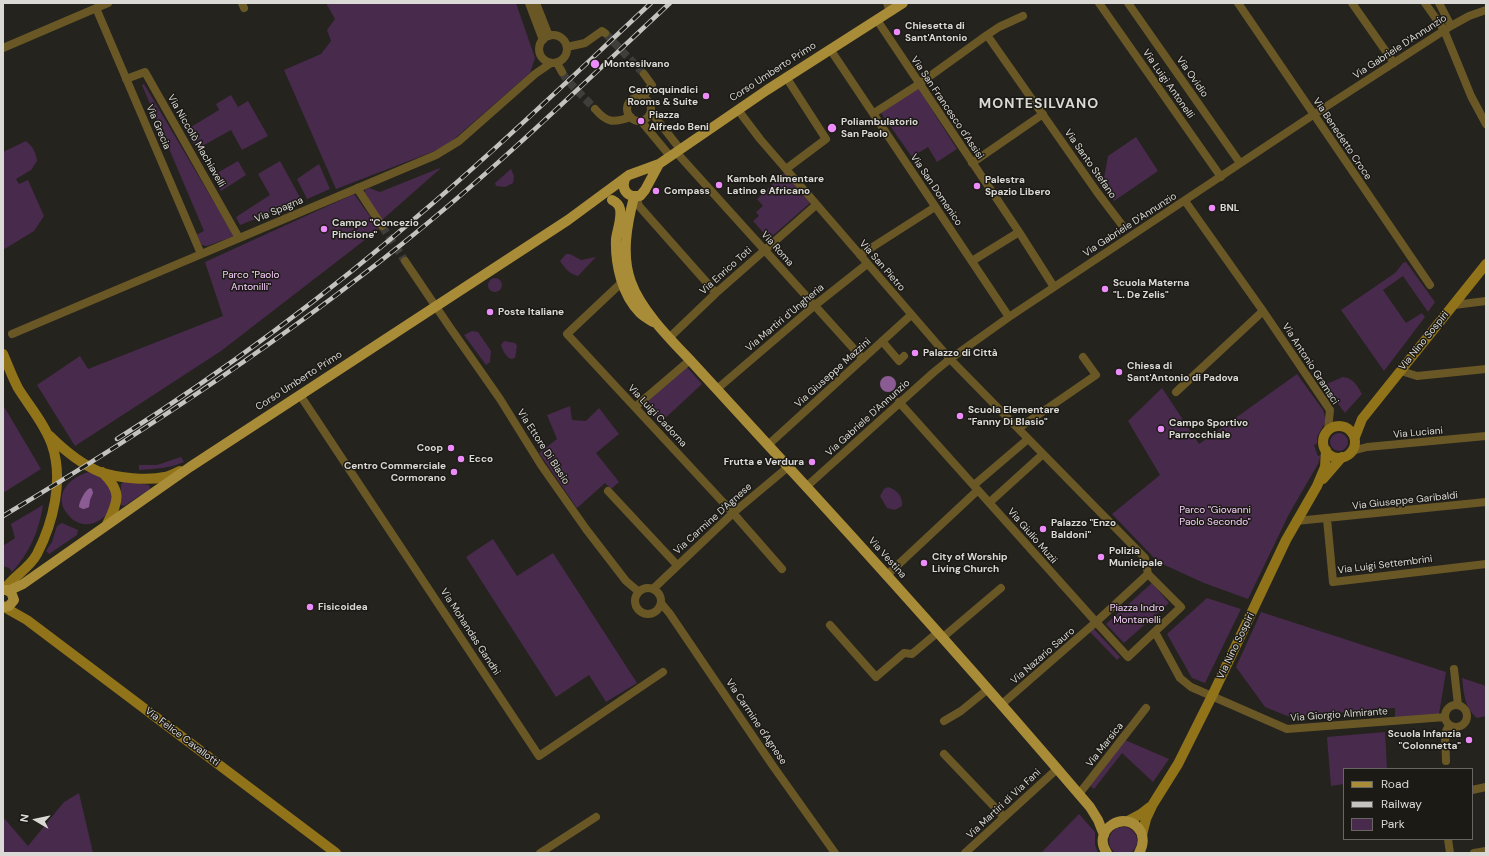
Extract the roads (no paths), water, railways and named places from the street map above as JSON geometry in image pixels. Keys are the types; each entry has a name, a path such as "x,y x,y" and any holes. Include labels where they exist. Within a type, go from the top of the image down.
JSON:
{"main road":[{"name":"Corso Umberto Primo","path":"634,173 658,164 676,153 786,77 876,20 889,7 903,3"},
{"name":"Corso Umberto Primo","path":"646,188 658,164"},
{"path":"634,173 639,174 644,178 646,188 643,193 631,195 623,185 625,179 634,173"},
{"name":"Corso Umberto Primo","path":"5,590 23,584 190,467 437,307 568,220 625,179"},
{"name":"Corso Umberto Primo","path":"592,203 631,195"},
{"name":"Via Vestina","path":"619,222 624,215 631,195"},
{"name":"Via Vestina","path":"631,195 626,238 628,271 636,292 661,329 1002,704 1056,769 1079,794 1090,807 1098,820 1104,834 1104,846 1107,853"},
{"name":"Via Vestina","path":"612,200 618,204 620,208 616,238 616,253 618,269 622,281 627,294 635,306 641,313 661,329"},
{"name":"Corso Umberto Primo","path":"13,601 23,584"},
{"path":"3,607 9,606 13,601 13,594 5,590"},
{"name":"Via Vestina","path":"1090,807 1116,822"},
{"path":"1104,834 1110,825 1116,822 1128,822 1134,824 1142,838 1144,853"},
{"path":"1139,853 1142,838"}],"street":[{"path":"3,48 108,3"},
{"path":"530,3 546,38"},
{"path":"536,3 546,38 540,47 543,59 554,63 562,72"},
{"name":"Via Luigi Antonelli","path":"1100,3 1221,177"},
{"name":"Via Ovidio","path":"1128,3 1240,163"},
{"name":"Via Benedetto Croce","path":"1238,3 1430,285"},
{"path":"1352,3 1394,63"},
{"path":"1425,3 1447,28"},
{"path":"1439,3 1471,96 1486,124"},
{"name":"Via Grecia","path":"96,8 201,254"},
{"name":"Via Gabriele D'Annunzio","path":"806,487 899,402 950,359 1009,317 1240,163 1447,28 1469,16 1486,10"},
{"path":"874,113 919,84 999,27 1023,16"},
{"name":"Via San Francesco d'Assisi","path":"876,20 1019,232 1054,287"},
{"path":"567,47 585,43 602,31 605,33"},
{"name":"Via Santo Stefano","path":"987,35 1100,197 1122,225"},
{"path":"546,38 559,37 565,42 567,47 564,58 554,63"},
{"name":"Via San Domenico","path":"830,49 1009,317"},
{"name":"Via Spagna","path":"535,74 543,59"},
{"name":"Via Spagna","path":"12,334 436,155 459,141 535,74 554,63"},
{"name":"Via Niccolò Machiavelli","path":"126,79 145,72 240,238"},
{"path":"643,97 652,86 644,74"},
{"path":"786,77 826,139 786,169"},
{"path":"636,97 643,97 649,101 651,105 651,112 676,153 642,121 635,120 631,117 627,111 630,100 636,97"},
{"path":"594,109 603,119 607,120 620,120 631,117"},
{"name":"Via San Pietro","path":"738,110 760,139 816,205 950,359 1043,454"},
{"path":"642,121 647,118 651,112"},
{"path":"972,163 1043,114"},
{"name":"Via Roma","path":"676,153 861,357"},
{"path":"357,188 382,226"},
{"path":"631,195 716,293"},
{"name":"Via Antonio Gramsci","path":"1185,201 1263,311 1330,410 1328,430"},
{"name":"Via Enrico Toti","path":"669,338 716,293 816,205"},
{"path":"860,255 935,207"},
{"path":"972,261 1019,232"},
{"name":"Via Ettore Di Blasio","path":"405,261 500,399 541,465 586,529 626,581 638,592"},
{"name":"Via Martiri d'Ungheria","path":"717,389 814,306 867,264"},
{"name":"Via Nino Sospiri","path":"1355,438 1362,419 1486,264"},
{"name":"Via Luigi Cadorna","path":"622,281 620,285 567,334 733,513 782,569"},
{"path":"1454,304 1486,301"},
{"path":"1176,392 1263,311"},
{"name":"Via Giuseppe Mazzini","path":"768,445 861,357 882,341 911,315"},
{"path":"882,341 899,360 904,356"},
{"path":"3,354 18,386 47,433 54,452 57,470 56,489 51,516 44,538 33,560 10,582 5,590"},
{"path":"1019,428 1096,375 1083,357"},
{"path":"635,408 690,360"},
{"path":"1400,371 1417,376 1486,369"},
{"name":"Via Mohandas Gandhi","path":"300,395 539,756 664,672"},
{"name":"Via Giulio Muzii","path":"899,402 1096,622"},
{"path":"1344,426 1352,432 1355,438 1352,451 1342,457 1333,456 1324,446 1324,438 1328,430 1335,426 1344,426 1362,419"},
{"path":"47,433 62,448 76,458 102,472 112,481 116,492 114,509 108,524"},
{"name":"Via Luciani","path":"1352,451 1367,447 1486,436"},
{"path":"886,576 976,487 1028,439"},
{"name":"Via Nino Sospiri","path":"1142,838 1146,819 1153,804 1178,764 1296,521 1317,486 1326,467 1326,450"},
{"path":"990,502 1043,454 1145,558 1148,574 1181,607 1128,657 1096,622 1148,574"},
{"name":"Via Nino Sospiri","path":"1317,486 1342,457"},
{"path":"102,472 126,477 149,479 166,477 190,467"},
{"name":"Via Carmine D'Agnese","path":"653,589 733,513 788,467"},
{"path":"608,491 677,565"},
{"name":"Via Giuseppe Garibaldi","path":"1327,519 1486,502"},
{"path":"1296,521 1327,519"},
{"name":"Via Luigi Settembrini","path":"1327,519 1333,582 1486,564"},
{"path":"645,588 653,589 660,596 661,603 655,612 642,612 637,606 635,599 638,592 645,588"},
{"path":"830,625 876,677 904,654 912,654 940,636 1001,588"},
{"name":"Via Felice Cavallotti","path":"13,601 18,611 27,620 336,853"},
{"name":"Via Carmine d'Agnese","path":"661,603 835,853"},
{"name":"Via Felice Cavallotti","path":"3,607 27,620"},
{"name":"Via Nazario Sauro","path":"1002,704 1096,622"},
{"name":"Via Giorgio Almirante","path":"1155,632 1180,678 1191,687 1287,729 1445,717"},
{"path":"1454,670 1458,704 1464,708 1467,714 1466,722 1456,727 1449,725 1445,717 1446,710 1448,708 1458,704"},
{"path":"944,721 961,711 988,689"},
{"name":"Via Marsica","path":"1079,794 1146,708"},
{"path":"1446,761 1445,733 1449,725"},
{"path":"944,754 1004,817"},
{"name":"Via Martiri di Via Fani","path":"965,853 1056,769"},
{"path":"1473,790 1486,788"},
{"name":"Via Nino Sospiri","path":"1128,822 1153,804"},
{"path":"540,853 596,817"},
{"path":"1448,840 1450,853"},
{"path":"1474,853 1486,851"}],"tunnel":[{"path":"605,33 644,74"},
{"path":"562,72 567,80 595,109"},
{"path":"382,226 405,261"}],"railway":[{"path":"117,439 198,386 276,330 352,271 484,159 651,3"},
{"path":"3,516 106,453 207,387 257,353 354,281 402,244 471,186 670,3"}],"place":[{"name":"Chiesetta di Sant'Antonio","path":"897,32"},
{"name":"Montesilvano","path":"595,64"},
{"name":"Centoquindici Rooms & Suite","path":"706,96"},
{"name":"Piazza Alfredo Beni","path":"641,121"},
{"name":"Poliambulatorio San Paolo","path":"832,128"},
{"name":"Kamboh Alimentare Latino e Africano","path":"719,185"},
{"name":"Palestra Spazio Libero","path":"977,186"},
{"name":"Compass","path":"656,191"},
{"name":"BNL","path":"1212,208"},
{"name":"Campo \"Concezio Pincione\"","path":"324,229"},
{"name":"Scuola Materna \"L. De Zelis\"","path":"1105,289"},
{"name":"Poste Italiane","path":"490,312"},
{"name":"Palazzo di Città","path":"915,353"},
{"name":"Chiesa di Sant'Antonio di Padova","path":"1119,372"},
{"name":"Scuola Elementare \"Fanny Di Blasio\"","path":"960,416"},
{"name":"Campo Sportivo Parrocchiale","path":"1161,429"},
{"name":"Coop","path":"451,448"},
{"name":"Ecco","path":"461,459"},
{"name":"Frutta e Verdura","path":"812,462"},
{"name":"Centro Commerciale Cormorano","path":"454,472"},
{"name":"Palazzo \"Enzo Baldoni\"","path":"1043,529"},
{"name":"Polizia Municipale","path":"1101,557"},
{"name":"City of Worship Living Church","path":"924,563"},
{"name":"Fisicoidea","path":"310,607"},
{"name":"Scuola Infanzia \"Colonnetta\"","path":"1469,740"}],"district":[{"name":"MONTESILVANO","path":"1039,104"}],"park label":[{"name":"Parco \"Paolo Antonilli\"","path":"251,280"},
{"name":"Parco \"Giovanni Paolo Secondo\"","path":"1215,516"},
{"name":"Piazza Indro Montanelli","path":"1137,614"}]}
